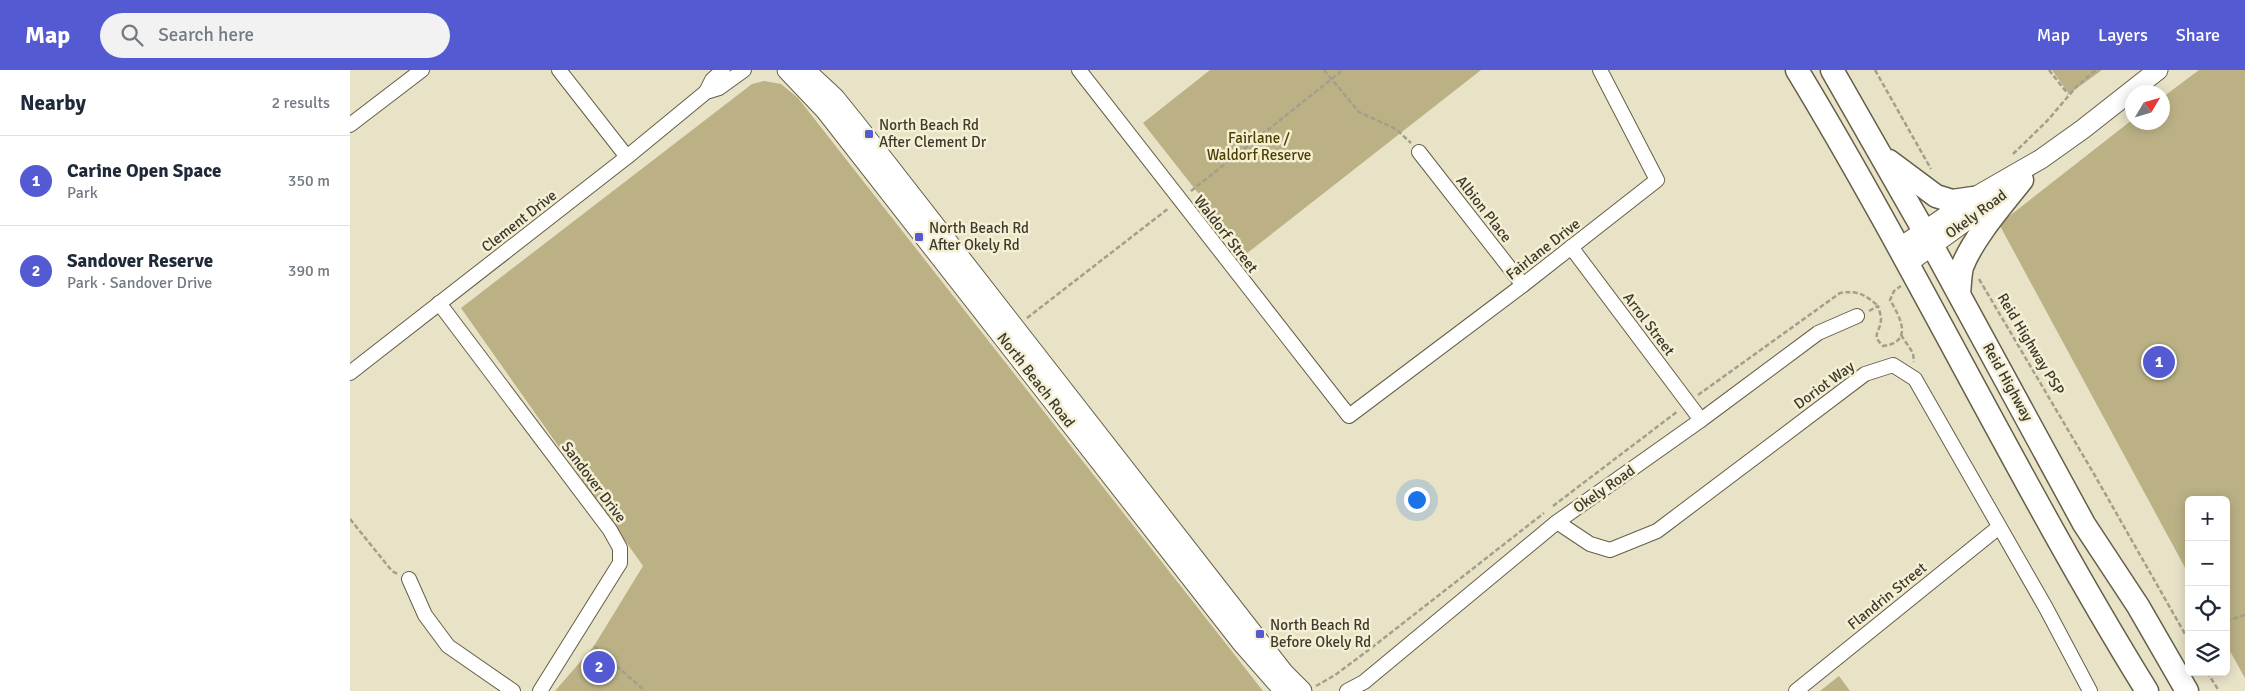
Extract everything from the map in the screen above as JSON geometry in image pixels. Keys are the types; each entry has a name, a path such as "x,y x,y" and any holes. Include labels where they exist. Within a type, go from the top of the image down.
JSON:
{"highway":[{"name":"Reid Highway","path":"1797,70 1907,263 2086,588 2147,691"},
{"name":"Reid Highway","path":"1832,70 1928,238 2084,524 2138,606 2187,691"},
{"path":"1881,154 1936,196 1952,200 1973,198"},
{"path":"1959,294 1962,268 1971,251 1992,219 2022,180"}],"main road":[{"name":"North Beach Road","path":"787,70 825,110 1241,642 1284,691"},
{"name":"North Beach Road","path":"805,70 835,98 856,124 1284,673 1306,687"},
{"name":"Okely Road","path":"1907,263 1928,238 1973,198 2040,159 2084,129 2158,70"},
{"name":"Okely Road","path":"1928,238 2022,180 2040,159"}],"street":[{"path":"350,125 422,70"},
{"path":"559,70 628,157"},
{"name":"Clement Drive","path":"706,92 712,80 723,70"},
{"name":"Clement Drive","path":"350,373 628,157 706,92 719,88 744,70"},
{"name":"Waldorf Street","path":"1079,70 1349,416"},
{"name":"Fairlane Drive","path":"1349,416 1523,285 1657,180 1600,70"},
{"name":"Albion Place","path":"1419,152 1523,285"},
{"name":"Arrol Street","path":"1571,248 1701,420"},
{"name":"Sandover Drive","path":"439,304 610,530 620,548 620,563 540,691"},
{"name":"Okely Road","path":"1347,691 1361,686 1558,522 1818,334 1857,316"},
{"name":"Doriot Way","path":"1558,522 1590,544 1610,550 1657,531 1865,374 1893,365 1915,379 2090,691"},
{"name":"Flandrin Street","path":"1796,691 1999,527"},
{"path":"408,579 425,615 448,646 513,691"}],"path":[{"path":"1324,70 1359,112 1396,129 1419,152"},
{"path":"1019,323 1179,200 1343,70"},
{"path":"1875,70 1935,176 1943,183 1936,196"},
{"path":"2049,70 2069,94"},
{"path":"2011,156 2019,151 2069,94 2096,70"},
{"path":"1907,263 1890,300 1901,320 1901,335 1913,353 1915,379"},
{"name":"Reid Highway PSP","path":"1977,274 1981,284 1998,309 2080,449 2185,635"},
{"path":"1306,687 1317,686 1370,649 1478,563 1688,402 1840,293 1851,291 1868,296 1878,306 1881,319 1876,334 1877,340 1883,346 1892,344 1901,335"},
{"path":"1857,316 1878,306"},
{"path":"350,520 392,571 408,579"},
{"path":"2230,620 2245,615"},
{"path":"594,646 645,691"},
{"path":"2210,676 2219,691"}],"green space":[{"name":"Fairlane / Waldorf Reserve","path":"1210,70 1481,70 1246,254 1143,123"},
{"path":"2052,70 2102,70 2069,94"},
{"path":"2199,70 2245,70 2245,678 2230,651 2230,496 2185,496 2185,568 1999,224 2125,125 2125,130 2170,130 2170,92"},
{"path":"764,81 781,84 798,98 1263,691 555,691 594,646 643,566 461,308 752,84"},
{"path":"1839,676 1850,691 1820,691"}],"place":[{"name":"North Beach Rd After Clement Dr","path":"869,134"},
{"name":"North Beach Rd After Okely Rd","path":"919,237"},
{"name":"Carine Open Space","path":"2159,362"},
{"name":"North Beach Rd Before Okely Rd","path":"1260,634"},
{"name":"Sandover Reserve","path":"599,667"}]}
